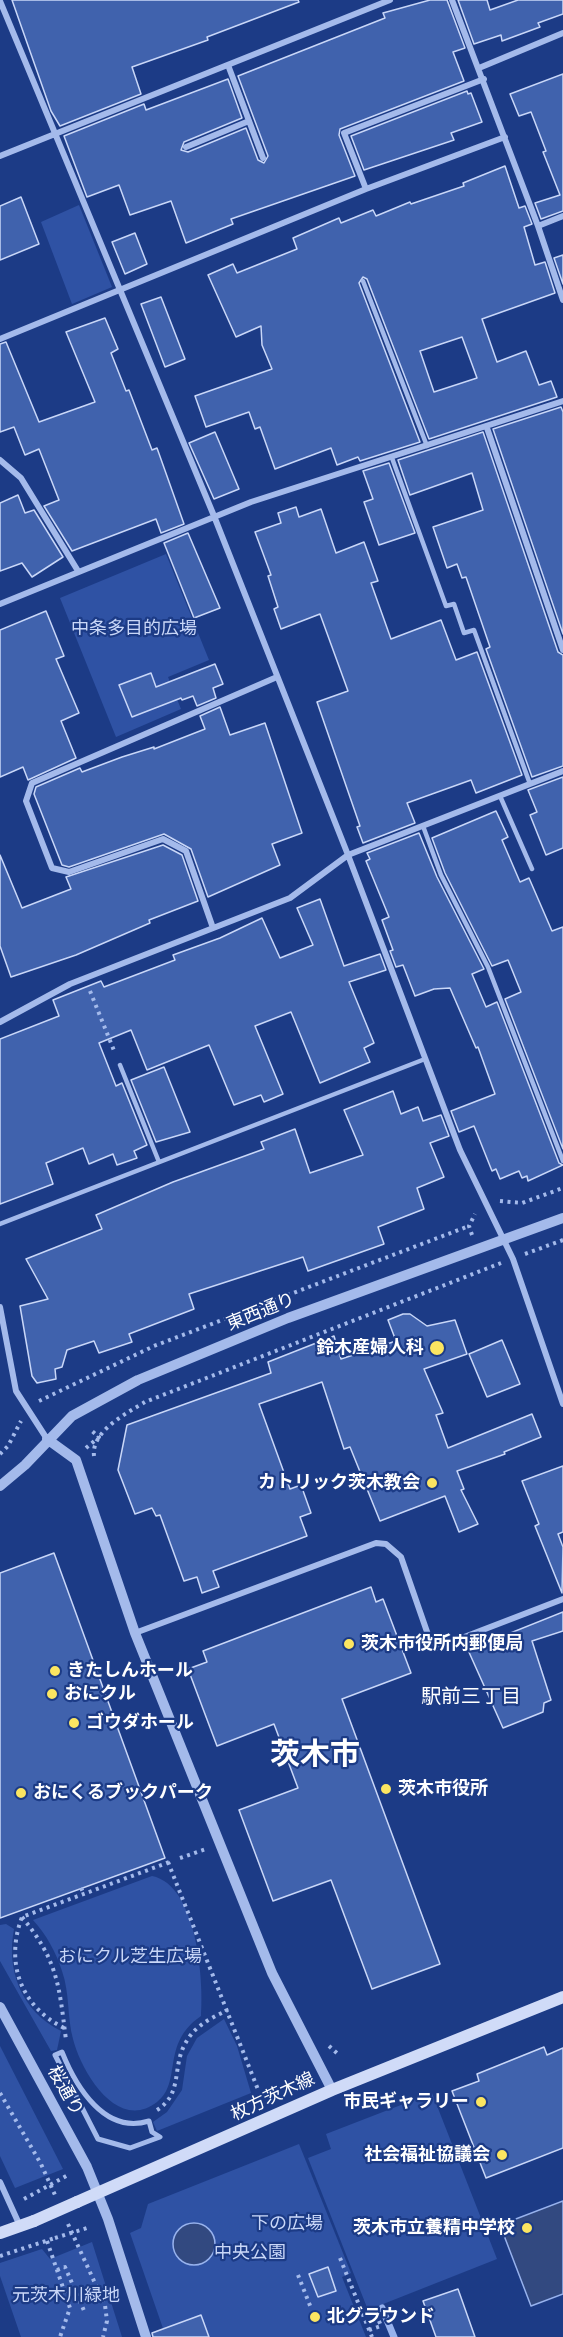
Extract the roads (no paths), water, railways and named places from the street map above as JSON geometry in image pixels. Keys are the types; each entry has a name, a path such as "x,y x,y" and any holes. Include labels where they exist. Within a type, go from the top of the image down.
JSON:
{"main road":[{"name":"枚方茨木線","path":"0,2233 34,2221 332,2090 563,1997"}],"street":[{"path":"0,156 390,0"},
{"path":"452,0 484,79 563,300"},
{"path":"0,1 214,516 348,855 460,1150 513,1259 563,1404"},
{"path":"479,68 563,33"},
{"path":"228,65 263,158"},
{"path":"366,189 344,133 484,79"},
{"path":"186,147 249,121"},
{"path":"0,339 366,189 505,137"},
{"path":"538,226 563,216"},
{"path":"0,604 214,516 487,428 563,401"},
{"path":"487,428 563,650"},
{"path":"0,460 21,478 78,571"},
{"path":"213,928 186,851 163,839 69,872 52,868 26,801 32,783 277,677"},
{"path":"0,1022 85,978 290,898 348,855 563,771"},
{"name":"東西通り","path":"0,1486 25,1465 47,1439 72,1416 138,1380 288,1318 563,1218"},
{"path":"0,1307 16,1391 47,1439 76,1460 135,1633 272,1973 332,2090"},
{"path":"135,1633 376,1543 386,1544 401,1557 433,1649 563,1599"},
{"name":"桜通り","path":"0,2007 87,2167 98,2193 146,2337"},
{"path":"62,2052 81,2090 104,2114 129,2123 150,2121 150,2129 155,2134 160,2137 130,2148 98,2139 55,2055 62,2052"},
{"path":"0,2182 20,2226"}],"lane":[{"path":"363,281 427,447"},
{"path":"392,458 446,606 454,604 464,633 474,630 530,784"},
{"path":"500,796 532,869"},
{"path":"423,826 441,875 488,967 563,1161"},
{"path":"0,1224 425,1059"},
{"path":"120,1065 159,1162"}],"waterway":[{"path":"382,2308 394,2337"}],"place":[{"name":"鈴木産婦人科","path":"437,1348"},
{"name":"カトリック茨木教会","path":"432,1483"},
{"name":"茨木市役所内郵便局","path":"349,1644"},
{"name":"きたしんホール","path":"55,1671"},
{"name":"おにクル","path":"52,1694"},
{"name":"ゴウダホール","path":"74,1723"},
{"name":"茨木市役所","path":"386,1789"},
{"name":"おにくるブックパーク","path":"21,1793"},
{"name":"市民ギャラリー","path":"481,2102"},
{"name":"社会福祉協議会","path":"502,2155"},
{"name":"茨木市立養精中学校","path":"527,2228"},
{"name":"北グラウンド","path":"315,2317"}],"district":[{"name":"駅前三丁目","path":"471,1697"},
{"name":"茨木市","path":"315,1756"}],"park label":[{"name":"中条多目的広場","path":"134,629"},
{"name":"おにクル芝生広場","path":"130,1957"},
{"name":"下の広場","path":"287,2224"},
{"name":"中央公園","path":"250,2253"},
{"name":"元茨木川緑地","path":"66,2296"}]}
